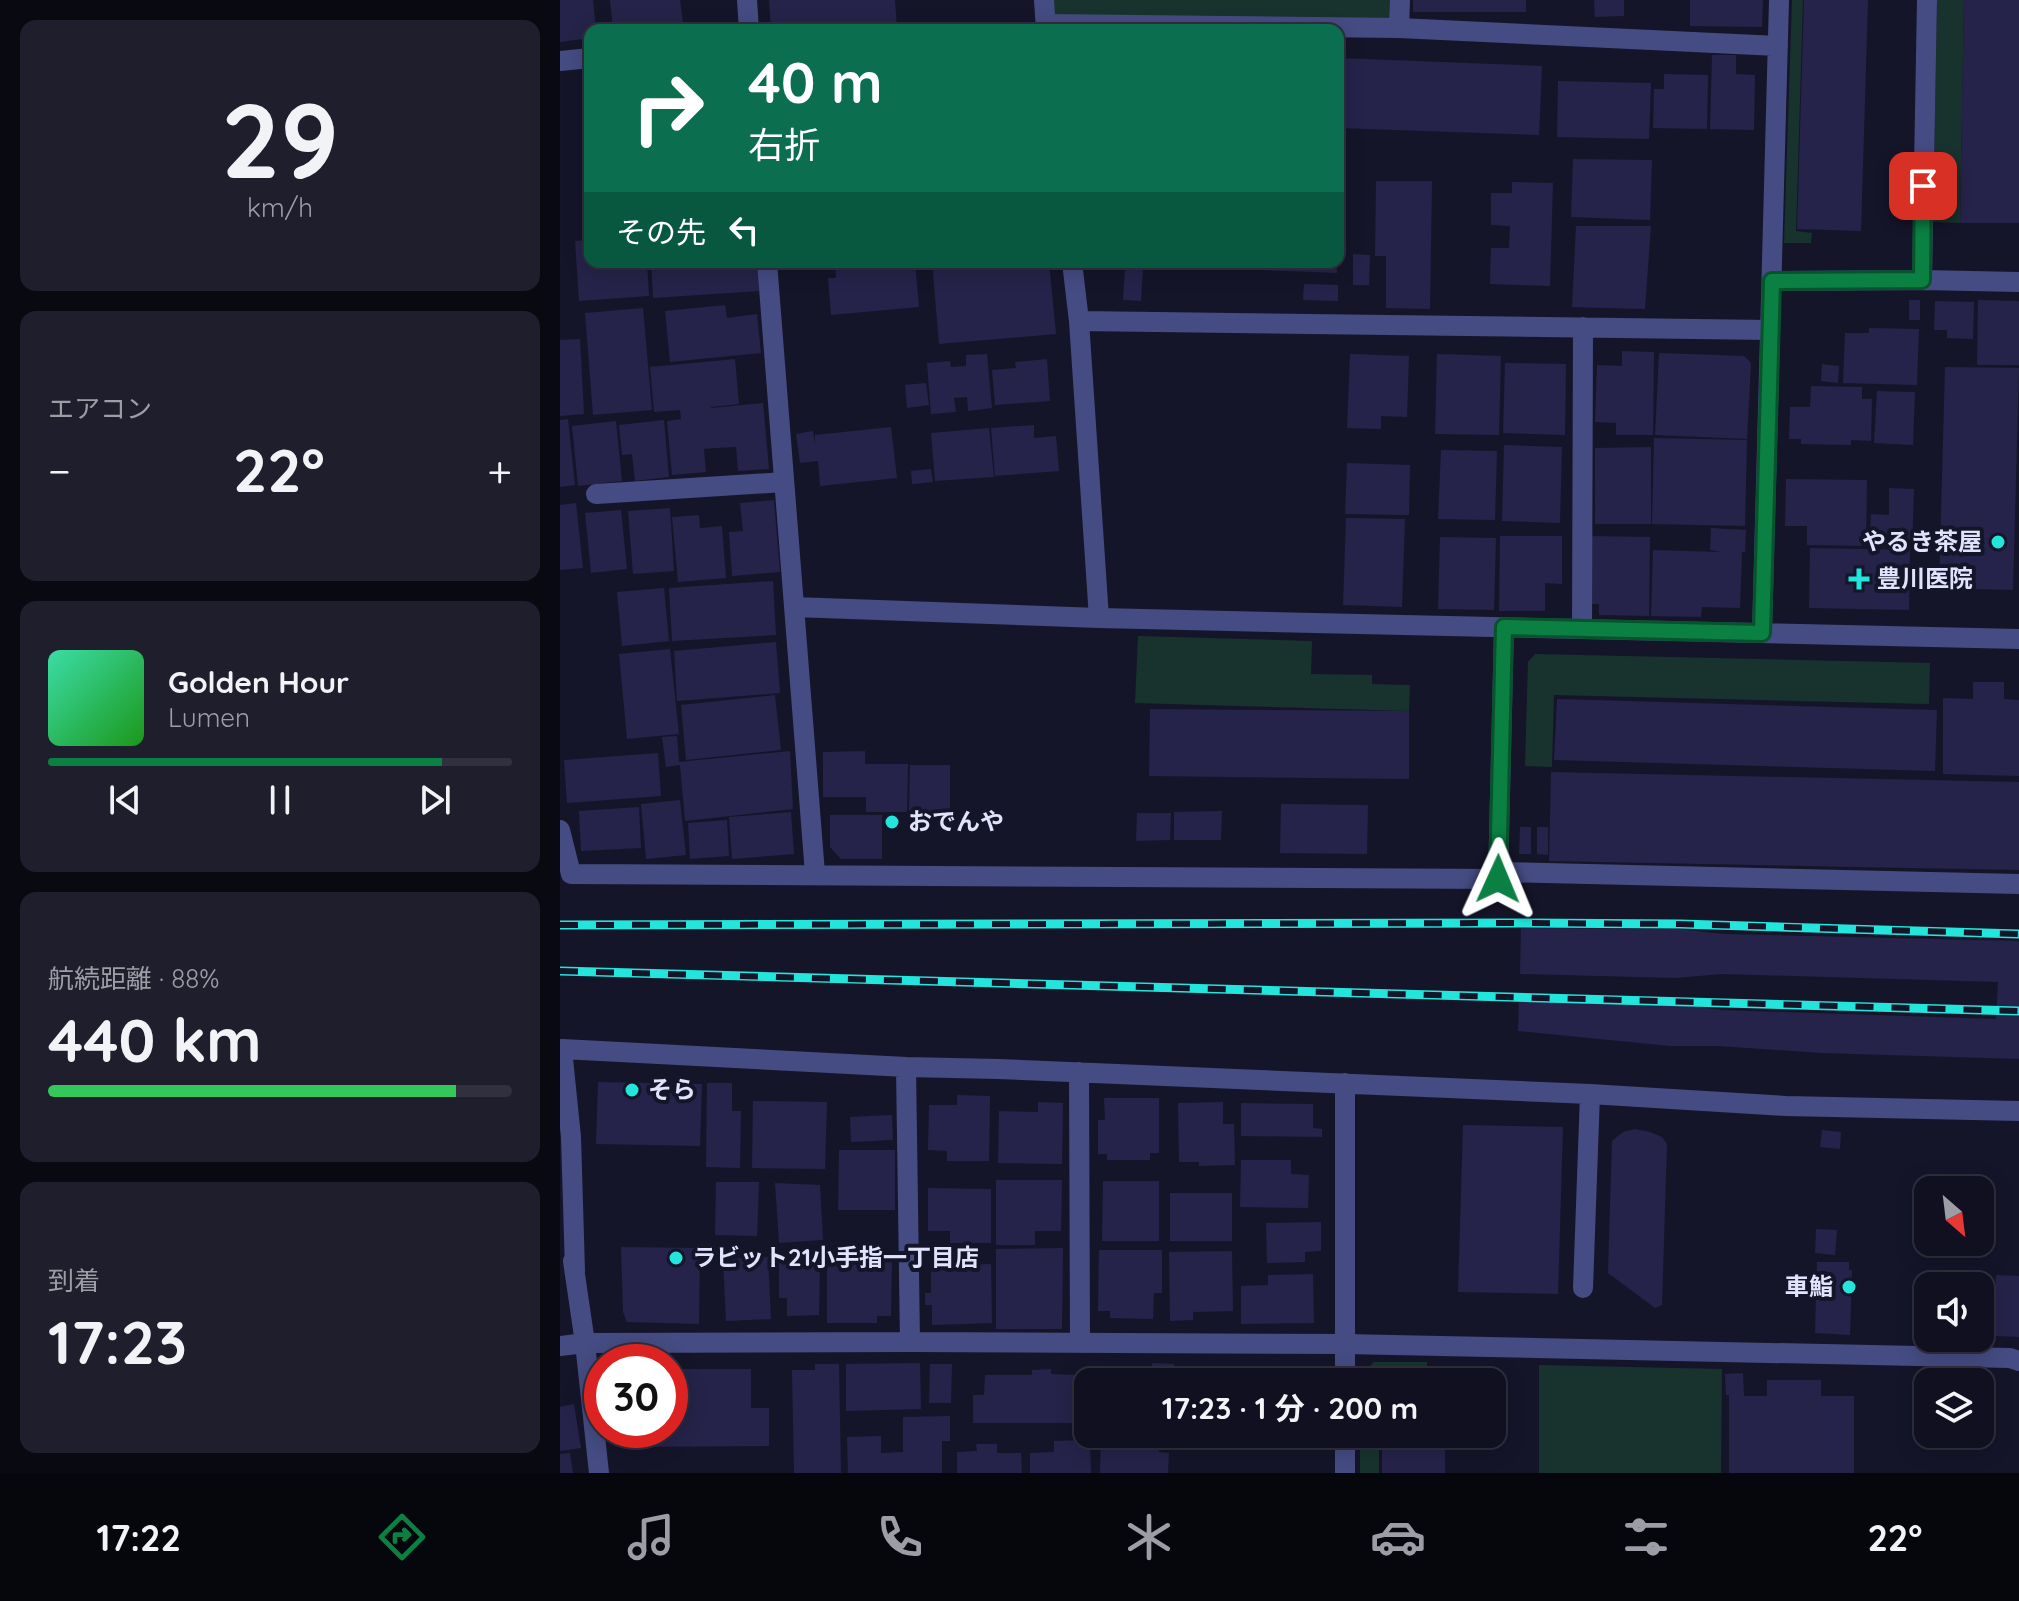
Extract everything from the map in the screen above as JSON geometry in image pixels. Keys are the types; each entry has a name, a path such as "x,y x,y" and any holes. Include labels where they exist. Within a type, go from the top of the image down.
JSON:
{"street":[{"path":"747,0 749,24"},
{"path":"1044,0 1046,24"},
{"path":"1399,28 1400,0"},
{"path":"1762,633 1779,0"},
{"path":"1922,280 1927,0"},
{"path":"1344,28 1778,46"},
{"path":"560,61 584,59"},
{"path":"767,268 815,874"},
{"path":"1073,268 1099,618"},
{"path":"1772,281 2019,282"},
{"path":"1079,321 1770,330"},
{"path":"1582,629 1583,327"},
{"path":"596,494 784,482"},
{"path":"794,607 1099,618 2019,639"},
{"path":"560,830 571,874 1498,879 1504,627"},
{"path":"1499,872 2019,884"},
{"path":"575,1271 571,1137 562,1049 906,1067 1590,1094 1786,1106 2019,1111"},
{"path":"906,1067 910,1342"},
{"path":"1079,1072 1080,1343"},
{"path":"1345,1083 1345,1368"},
{"path":"1583,1288 1590,1094"},
{"path":"560,1202 575,1271 599,1473"},
{"path":"560,1346 585,1343 910,1342 1344,1344 1978,1357 2019,1361"},
{"path":"1345,1448 1345,1473"}],"green space":[{"path":"1046,0 1393,0 1393,25 1046,24"},
{"path":"1792,0 1803,0 1796,231 1812,233 1811,243 1784,243"},
{"path":"1937,0 1964,0 1960,223 1933,222"},
{"path":"1138,636 1312,641 1311,674 1372,675 1372,684 1410,685 1409,711 1135,703"},
{"path":"1535,654 1930,663 1929,704 1554,695 1552,767 1525,766 1528,662"},
{"path":"1374,1362 1427,1362 1427,1368 1368,1368"},
{"path":"1539,1365 1722,1369 1721,1473 1539,1473"},
{"path":"1360,1448 1379,1448 1379,1473 1360,1473"}],"building":[{"path":"560,0 593,0 595,24 584,24 584,39 560,42"},
{"path":"610,0 680,0 683,24 612,24"},
{"path":"769,0 895,0 897,24 771,24"},
{"path":"1413,0 1526,0 1526,12 1413,12"},
{"path":"1594,0 1624,0 1624,16 1595,17"},
{"path":"1690,0 1763,0 1762,27 1690,26"},
{"path":"1804,0 1868,0 1861,231 1797,229"},
{"path":"1964,0 2019,0 2019,223 1960,223"},
{"path":"1712,55 1736,55 1736,74 1755,75 1754,130 1710,129"},
{"path":"1344,58 1542,66 1539,135 1344,128"},
{"path":"1664,74 1708,75 1707,129 1653,128 1654,89 1664,89"},
{"path":"1558,81 1651,83 1649,139 1557,137"},
{"path":"1573,159 1652,160 1650,220 1571,217"},
{"path":"1376,181 1432,181 1430,309 1386,308 1386,256 1375,256"},
{"path":"1512,182 1553,183 1550,286 1490,284 1491,248 1509,248 1510,226 1491,225 1491,193 1512,193"},
{"path":"1576,226 1651,226 1645,309 1572,307"},
{"path":"584,240 584,268 647,268 649,296 579,301 575,241"},
{"path":"1353,254 1370,255 1369,285 1353,285"},
{"path":"651,268 758,268 759,291 653,298"},
{"path":"835,268 916,268 919,307 831,315 828,278 836,278"},
{"path":"933,268 1050,268 1056,334 939,344"},
{"path":"1125,268 1143,269 1141,301 1123,300"},
{"path":"1205,268 1337,268 1337,273"},
{"path":"1304,284 1338,285 1338,301 1303,300"},
{"path":"1909,300 1920,300 1920,320 1909,320"},
{"path":"1978,300 2019,301 2019,365 1977,365"},
{"path":"1935,301 1974,302 1973,339 1947,338 1947,330 1934,330"},
{"path":"725,305 727,318 757,314 761,353 670,362 665,311"},
{"path":"643,308 652,410 593,415 585,313"},
{"path":"1869,328 1919,329 1917,385 1843,383 1845,333 1869,333"},
{"path":"580,339 584,414 560,416 560,340"},
{"path":"1622,351 1654,352 1653,435 1616,435 1616,423 1595,422 1597,365 1622,366"},
{"path":"1659,353 1744,356 1751,363 1747,439 1655,435"},
{"path":"987,354 992,408 968,411 967,397 954,398 956,412 931,414 927,363 950,361 951,367 966,366 966,355"},
{"path":"1350,354 1409,356 1407,417 1381,416 1381,429 1347,428"},
{"path":"1437,354 1501,356 1499,435 1435,434"},
{"path":"735,359 739,404 711,408 763,403 769,469 738,471 736,447 716,448 704,449 706,472 672,475 667,421 681,419 680,410 654,412 650,367"},
{"path":"1047,359 1050,401 995,405 992,370 1016,368 1015,362"},
{"path":"1505,363 1566,364 1565,435 1503,433"},
{"path":"1822,364 1839,366 1838,383 1821,381"},
{"path":"1945,367 2019,368 2013,590 1939,588"},
{"path":"926,383 929,405 907,408 905,385"},
{"path":"1811,386 1862,387 1862,399 1872,399 1871,441 1851,440 1851,445 1801,444 1801,439 1789,439 1790,407 1810,407"},
{"path":"1877,391 1915,392 1913,445 1874,443"},
{"path":"568,419 575,485 560,487 560,420"},
{"path":"664,420 669,477 635,481 632,454 622,455 619,425"},
{"path":"616,421 622,481 578,486 572,426"},
{"path":"1034,425 1034,438 1056,436 1059,471 995,476 991,428"},
{"path":"891,427 897,478 820,486 818,461 800,463 796,434 813,431 815,445 815,435"},
{"path":"989,428 994,477 935,481 931,433"},
{"path":"1654,438 1747,440 1745,526 1652,524"},
{"path":"1504,445 1562,447 1560,523 1502,521"},
{"path":"1651,447 1651,524 1595,524 1595,448"},
{"path":"1441,450 1497,451 1495,520 1438,519"},
{"path":"1347,463 1410,465 1409,515 1345,514"},
{"path":"931,469 933,482 912,484 911,471"},
{"path":"1786,479 1867,480 1866,546 1807,545 1807,526 1785,526"},
{"path":"1889,488 1914,489 1912,548 1869,547 1871,514 1889,515"},
{"path":"774,500 780,572 732,576 729,532 743,531 740,503"},
{"path":"576,503 583,568 560,570 560,505"},
{"path":"670,508 674,571 633,574 628,511"},
{"path":"621,510 627,569 591,573 585,513"},
{"path":"699,515 700,528 722,526 726,578 678,582 672,517"},
{"path":"1346,518 1405,519 1402,607 1343,605"},
{"path":"1711,528 1746,530 1740,608 1702,607 1701,617 1651,616 1653,550 1721,552 1710,550"},
{"path":"1500,536 1562,536 1562,584 1545,583 1545,611 1499,611"},
{"path":"1589,536 1650,537 1649,616 1599,615 1599,604 1587,604"},
{"path":"1440,537 1496,538 1494,610 1438,609"},
{"name":"豊川医院","path":"1810,548 1910,550 1909,610 1809,608"},
{"path":"773,581 776,635 672,641 669,588"},
{"path":"664,588 669,641 622,646 617,592"},
{"path":"776,642 780,693 677,701 674,651"},
{"path":"670,649 679,734 627,739 619,654"},
{"path":"1973,682 2004,682 2004,699 2019,700 2019,776 1943,774 1943,698 1973,699"},
{"path":"775,695 781,750 686,760 681,705"},
{"path":"1557,699 1937,710 1935,771 1554,760"},
{"path":"1150,709 1409,711 1409,779 1149,776"},
{"path":"677,736 679,762 790,751 793,809 685,821 680,765 666,767 662,737"},
{"path":"865,751 865,764 908,764 907,812 866,812 866,797 823,797 823,752"},
{"path":"658,753 661,796 567,803 564,760"},
{"path":"910,765 950,765 950,812 909,811"},
{"path":"1551,772 2019,782 2019,870 1549,861"},
{"path":"680,800 686,855 646,859 641,804"},
{"path":"1281,804 1368,805 1367,854 1280,853"},
{"path":"639,807 641,848 581,851 579,811"},
{"path":"1222,811 1221,840 1174,840 1174,812"},
{"path":"791,812 794,854 732,859 729,817"},
{"path":"1137,813 1171,813 1170,840 1136,841"},
{"path":"830,815 882,815 882,859 841,859 830,847"},
{"path":"727,820 729,856 690,859 688,823"},
{"path":"1520,827 1531,827 1531,854 1519,854"},
{"path":"1537,827 1548,827 1548,855 1537,854"},
{"path":"1521,928 1677,929 1725,934 2019,941 2019,1059 1670,1046 1518,1031 1519,999 1672,1003 1721,1010 1996,1019 1998,982 1723,974 1675,978 1520,974"},
{"path":"598,1082 702,1084 700,1146 596,1144"},
{"path":"707,1083 732,1083 732,1111 741,1111 740,1168 706,1167"},
{"path":"957,1095 990,1096 989,1161 947,1161 947,1151 928,1150 929,1105 957,1105"},
{"path":"1104,1098 1159,1098 1159,1153 1150,1153 1150,1160 1107,1160 1107,1154 1098,1154 1098,1120 1105,1120"},
{"path":"753,1101 827,1102 825,1169 752,1168"},
{"path":"1038,1102 1063,1103 1062,1164 998,1163 999,1111 1038,1112"},
{"path":"1223,1102 1223,1124 1234,1124 1235,1165 1199,1166 1199,1162 1179,1162 1178,1103"},
{"path":"1241,1103 1313,1104 1313,1128 1322,1129 1322,1137 1241,1136"},
{"path":"892,1115 893,1140 851,1142 850,1117"},
{"path":"1463,1125 1563,1127 1558,1294 1458,1292"},
{"path":"1635,1129 1662,1137 1667,1144 1662,1305 1655,1308 1608,1273 1612,1141 1623,1132"},
{"path":"1822,1130 1841,1132 1840,1149 1820,1147"},
{"path":"839,1150 895,1150 895,1210 838,1210"},
{"path":"1241,1160 1291,1160 1291,1174 1309,1175 1308,1208 1240,1207"},
{"path":"996,1180 1062,1180 1061,1231 1035,1231 1035,1245 996,1245"},
{"path":"1103,1181 1159,1181 1159,1241 1102,1241"},
{"path":"716,1182 759,1182 757,1236 715,1235"},
{"path":"775,1183 820,1185 823,1240 779,1243"},
{"path":"928,1188 991,1189 991,1243 950,1243 950,1231 928,1231"},
{"path":"1170,1193 1232,1193 1232,1241 1170,1241"},
{"path":"1321,1222 1321,1251 1305,1252 1305,1262 1267,1263 1266,1223"},
{"path":"1816,1229 1837,1230 1835,1255 1815,1253"},
{"path":"621,1247 700,1248 699,1324 627,1322 623,1312"},
{"path":"1063,1248 1062,1329 996,1329 996,1249"},
{"path":"1099,1250 1162,1250 1162,1293 1154,1293 1153,1319 1110,1318 1110,1311 1098,1311"},
{"path":"1232,1251 1233,1311 1193,1312 1193,1320 1170,1321 1169,1252"},
{"path":"864,1255 892,1256 891,1316 877,1316 877,1323 827,1323 827,1262 864,1262"},
{"path":"768,1257 771,1319 726,1321 723,1259"},
{"path":"779,1262 820,1262 819,1315 787,1316 787,1298 779,1298"},
{"path":"1817,1262 1849,1262 1849,1270 1852,1270 1850,1335 1815,1333"},
{"path":"991,1264 992,1323 932,1325 932,1305 925,1305 925,1293 931,1293 931,1266"},
{"path":"1313,1274 1314,1323 1241,1324 1241,1286 1268,1285 1268,1275"},
{"path":"1996,1275 2019,1276 2019,1337 1994,1336"},
{"path":"920,1363 921,1409 846,1411 846,1364"},
{"path":"1152,1363 1174,1364 1174,1368 1152,1368"},
{"path":"815,1364 839,1364 841,1473 794,1473 792,1370 815,1370"},
{"path":"930,1364 952,1364 951,1403 929,1403"},
{"path":"688,1369 751,1369 751,1408 769,1408 769,1446 688,1447"},
{"path":"1051,1369 1051,1374 1074,1375 1074,1423 973,1423 973,1395 984,1395 985,1375 1032,1375 1032,1370"},
{"path":"1743,1373 1744,1396 1767,1396 1767,1380 1821,1380 1821,1396 1854,1396 1854,1473 1729,1473 1729,1395 1726,1395 1725,1374"},
{"path":"574,1404 581,1448 560,1451 560,1407"},
{"path":"950,1416 950,1441 942,1441 942,1473 848,1473 847,1437 881,1436 881,1453 903,1452 903,1417"},
{"path":"1074,1440 1074,1448 1090,1448 1091,1473 1030,1473 1030,1453 1054,1452 1054,1441"},
{"path":"976,1444 997,1444 997,1453 1021,1453 1022,1473 957,1473 957,1452 977,1451"},
{"path":"1101,1448 1159,1448 1159,1452 1169,1453 1168,1473 1100,1473"},
{"path":"1382,1448 1445,1448 1445,1473 1382,1473"},
{"path":"570,1453 573,1473 560,1473 560,1454"}],"railway":[{"path":"560,925 1520,923 1680,924 2019,934"},
{"path":"560,971 2019,1011"}],"place":[{"name":"やるき茶屋","path":"1998,542"},
{"name":"豊川医院","path":"1859,579"},
{"name":"おでんや","path":"892,822"},
{"name":"そら","path":"632,1090"},
{"name":"ラビット21小手指一丁目店","path":"676,1258"},
{"name":"車鮨","path":"1849,1287"}],"route":[{"path":"1498,879 1504,627 1762,633 1772,281 1922,280 1923,186"}]}
